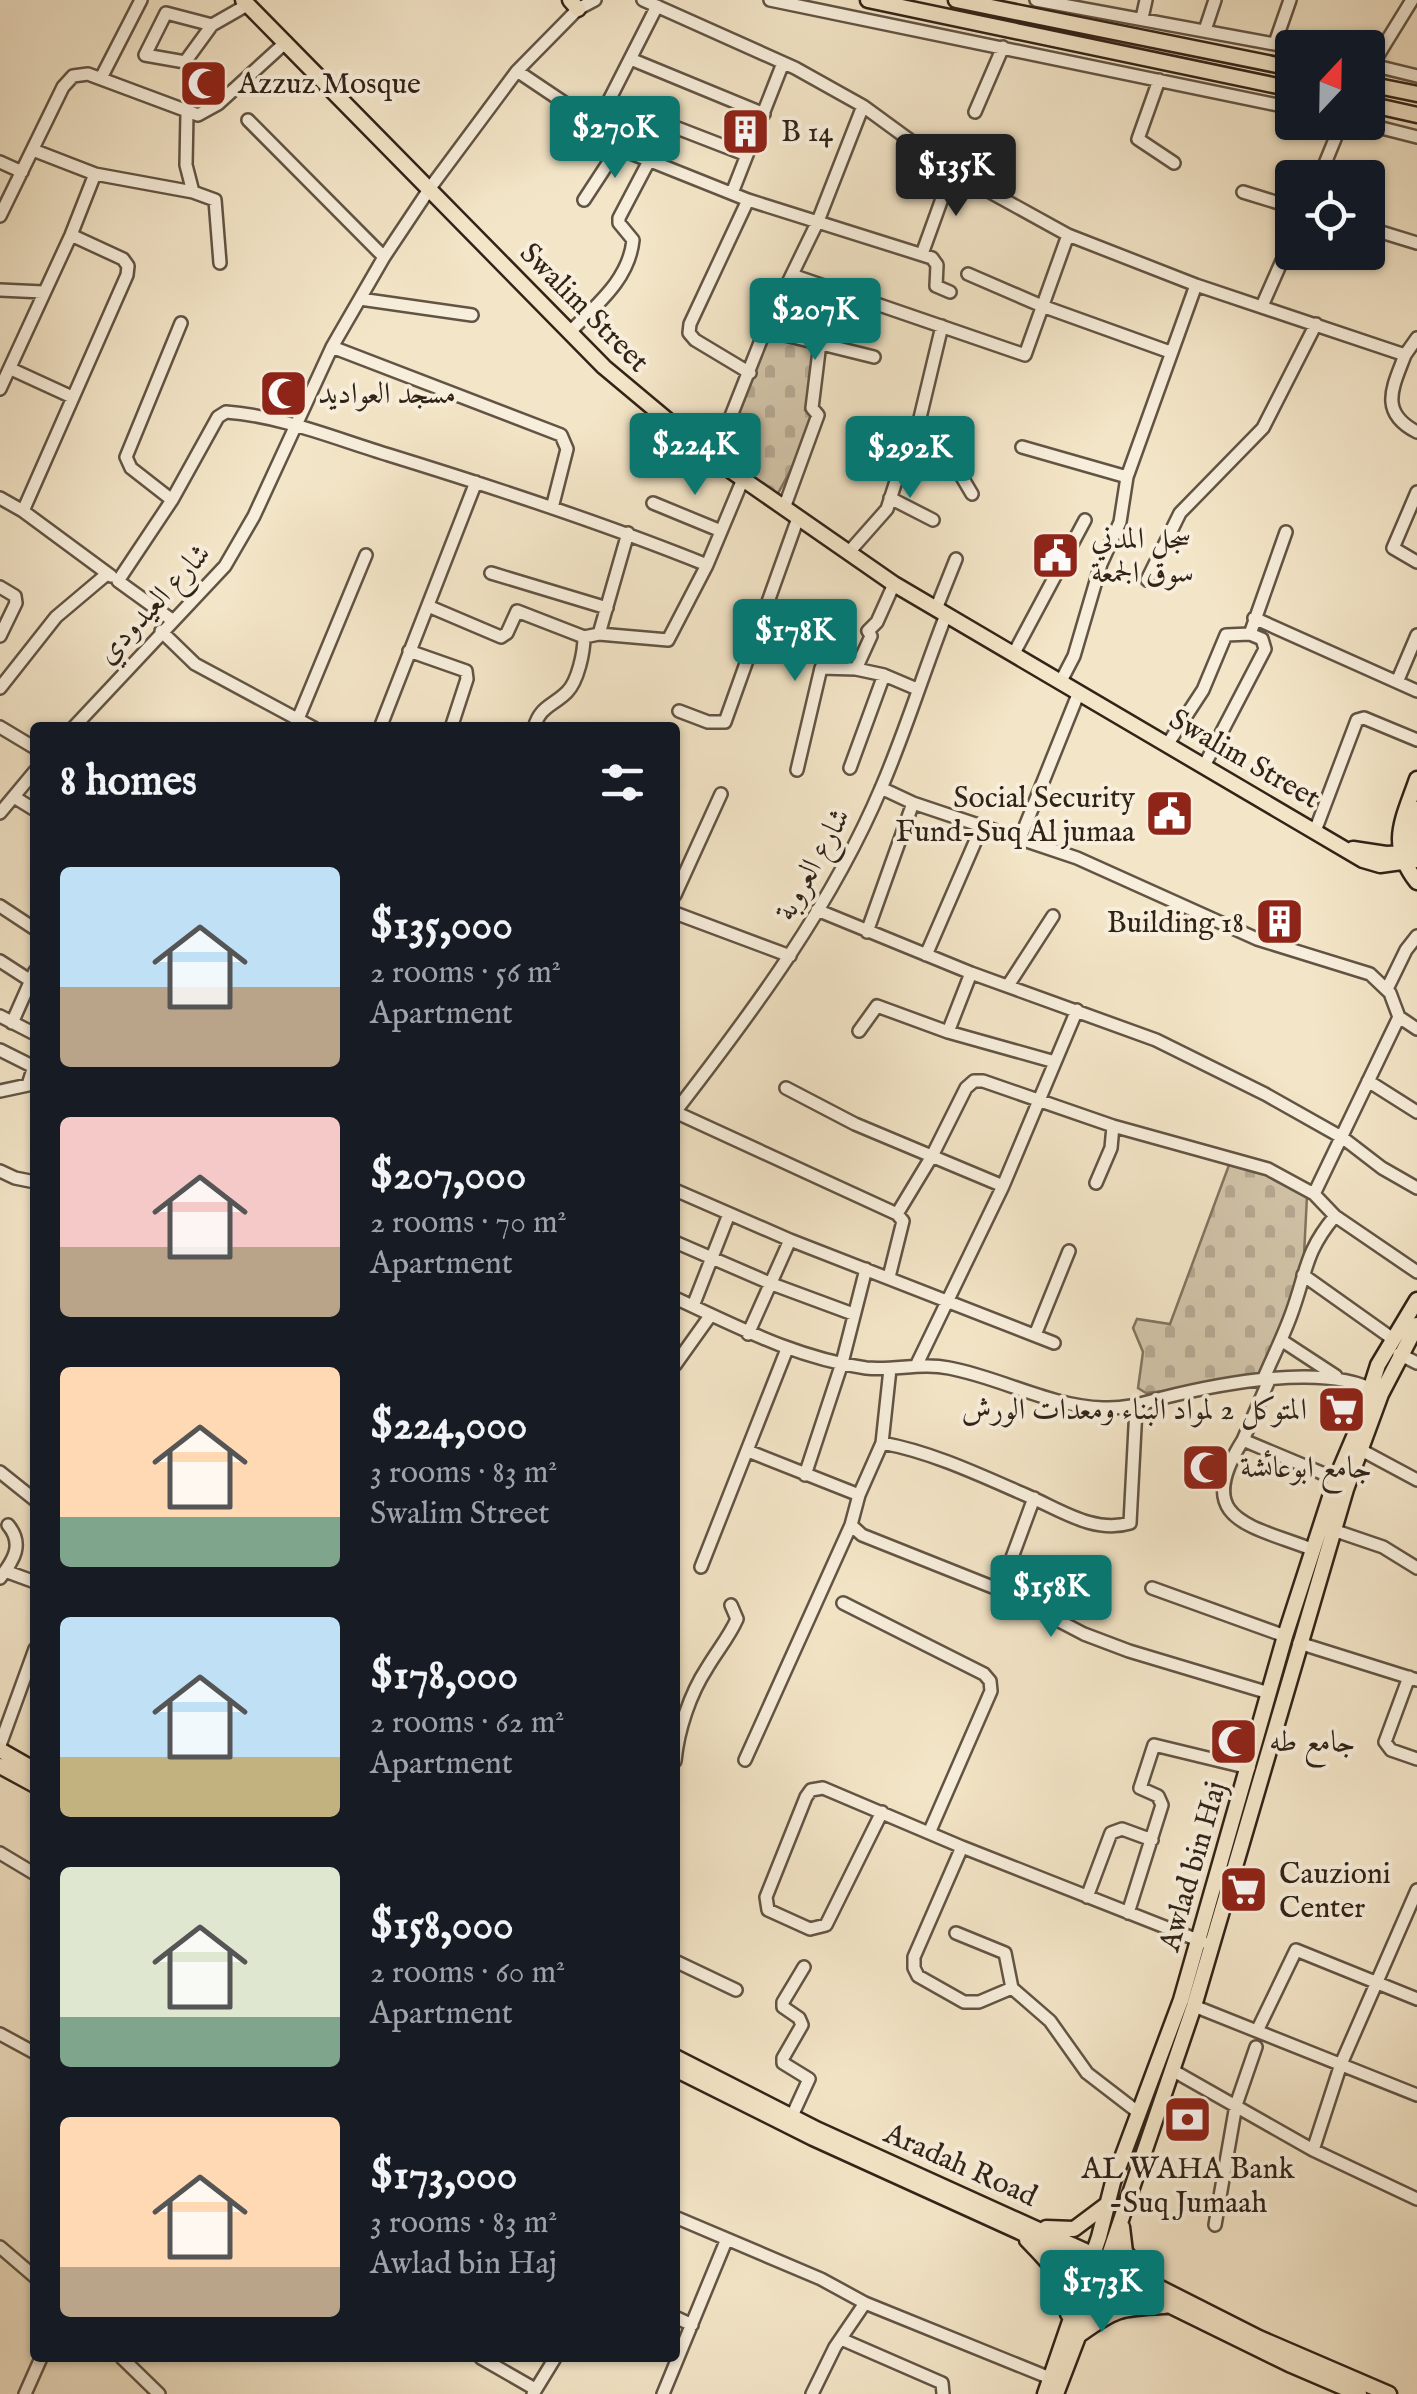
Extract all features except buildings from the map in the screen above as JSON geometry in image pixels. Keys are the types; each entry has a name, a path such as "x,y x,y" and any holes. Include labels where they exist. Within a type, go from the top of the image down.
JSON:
{"main road":[{"path":"868,0 1275,84"},
{"path":"956,0 1275,65"},
{"name":"Swalim Street","path":"245,2 569,332 644,404 714,459 894,584 1315,831 1370,859 1410,858"},
{"path":"1385,87 1417,94"},
{"path":"1385,108 1417,115"},
{"path":"1410,858 1398,843 1417,780"},
{"path":"1417,808 1410,858 1417,884"},
{"path":"1403,819 1370,859 1417,884"},
{"name":"Awlad bin Haj","path":"1106,2238 1106,2205 1206,1943 1336,1479 1393,1339 1417,1300"},
{"name":"Awlad bin Haj","path":"1056,2394 1106,2238 1122,2211 1194,2006 1248,1768 1269,1694 1363,1451 1375,1391 1417,1325"},
{"path":"0,1748 30,1767"},
{"path":"0,1766 30,1782"},
{"name":"Aradah Road","path":"680,2060 1098,2263 1164,2288 1259,2338 1388,2394"},
{"name":"Aradah Road","path":"680,2071 896,2177 1022,2227"},
{"path":"1022,2227 1074,2229 1106,2205"},
{"path":"1122,2211 1125,2252 1140,2271 1164,2288"},
{"path":"1022,2227 1067,2290 1073,2332 1129,2306 1168,2306"},
{"name":"Aradah Road","path":"1098,2263 1168,2306 1350,2393"},
{"name":"Awlad bin Haj","path":"1045,2394 1073,2332"}],"street":[{"path":"100,78 141,0"},
{"name":"شارع العيدودي","path":"78,722 224,566 242,540 332,347 384,256 518,71 574,5 596,0"},
{"path":"643,0 783,64 862,106 952,170 1068,235 1196,285 1405,354"},
{"path":"770,0 1275,104"},
{"path":"1036,0 1275,42"},
{"path":"1142,18 1146,0"},
{"path":"1205,30 1215,0"},
{"path":"1279,30 1290,0"},
{"path":"1385,42 1412,0"},
{"path":"212,25 166,12 145,55 185,62 212,25 245,2"},
{"path":"596,126 657,6"},
{"path":"0,216 68,80 82,73 188,113 205,114 286,42"},
{"path":"975,112 1003,47"},
{"path":"632,60 764,114"},
{"path":"732,193 783,64"},
{"path":"1385,69 1417,76"},
{"path":"518,71 596,126 618,148 748,200 922,254 936,261 936,286 950,292"},
{"path":"1158,80 1138,139 1174,162"},
{"path":"610,102 748,155"},
{"path":"714,459 765,330 818,222 862,106"},
{"path":"188,113 186,165 193,192"},
{"path":"248,120 384,256"},
{"path":"1385,129 1417,137"},
{"path":"584,200 618,148"},
{"path":"32,150 95,174 193,192 214,200 220,263"},
{"path":"569,332 624,273 633,240 619,218 649,161"},
{"path":"0,162 22,172"},
{"path":"922,254 952,170"},
{"path":"0,388 95,174"},
{"path":"1243,192 1275,202"},
{"path":"748,200 690,324 690,333 694,340 750,373"},
{"path":"1385,233 1417,243"},
{"path":"23,510 128,275 123,259 71,235"},
{"path":"792,275 1025,354 1068,235"},
{"path":"1262,306 1278,270"},
{"path":"968,274 1042,306 1170,352"},
{"path":"1061,681 1074,656 1101,564 1122,514 1127,478 1196,285"},
{"path":"0,290 42,292"},
{"path":"360,299 472,316"},
{"path":"172,500 131,468 126,457 181,324"},
{"path":"1147,580 1180,513 1263,428 1316,324"},
{"path":"919,422 942,326"},
{"path":"765,330 874,357"},
{"path":"1417,338 1405,354 1392,389 1395,416 1417,432"},
{"path":"784,508 818,416 812,408 820,343"},
{"path":"332,347 562,435 566,450 552,508"},
{"path":"11,369 72,397"},
{"path":"0,688 56,617 113,578 172,500 222,414 232,412 295,426 476,482 628,533 706,565"},
{"path":"1022,447 1127,478"},
{"path":"849,552 887,509 914,448 953,462 972,494"},
{"path":"428,606 501,637 517,611 584,637 599,634 668,640 743,479"},
{"path":"382,722 476,482"},
{"path":"1417,492 1394,548 1417,562"},
{"path":"0,498 23,510 172,620"},
{"path":"890,498 933,520"},
{"path":"653,503 721,531"},
{"path":"679,711 708,722 726,722 798,518"},
{"path":"1013,656 1085,520"},
{"path":"1404,520 1417,527"},
{"path":"1250,634 1286,532"},
{"path":"599,634 628,533"},
{"path":"298,720 366,555"},
{"name":"شارع العروبة","path":"680,1096 790,956 882,788 956,559"},
{"path":"491,573 607,608"},
{"path":"856,669 871,636 868,632 894,584"},
{"path":"0,587 15,596 16,603 0,636"},
{"path":"1254,618 1417,690"},
{"path":"161,632 196,664 302,722"},
{"path":"1168,745 1202,690 1226,635 1250,634 1262,639 1264,649 1204,766"},
{"path":"1397,682 1417,635"},
{"path":"536,722 540,711 572,685 584,637"},
{"path":"408,651 466,671 467,679 452,722"},
{"path":"797,770 818,670 856,669 884,675 917,689"},
{"path":"850,768 884,675"},
{"path":"1020,839 1079,692"},
{"path":"1315,831 1357,720 1364,718 1417,740"},
{"path":"0,726 30,745"},
{"path":"0,813 30,777"},
{"path":"882,788 912,804 1077,858 1257,939 1370,974 1387,989 1399,1017 1417,1029"},
{"path":"680,884 720,794"},
{"path":"14,797 30,807"},
{"path":"867,932 912,804"},
{"path":"926,955 982,826"},
{"path":"0,906 30,925"},
{"path":"817,910 972,973 1156,1040 1343,1138 1382,1168 1417,1188"},
{"path":"680,915 790,956"},
{"path":"1009,984 1053,916"},
{"path":"1387,989 1417,936"},
{"path":"0,962 30,975"},
{"path":"948,1032 972,973"},
{"path":"30,981 6,1020 30,1032"},
{"path":"859,1031 877,1006 948,1032 1055,1062"},
{"path":"917,1364 1003,1186 1076,1010"},
{"path":"1314,1194 1399,1017"},
{"path":"0,1050 30,1063"},
{"path":"0,1091 28,1085 30,1078"},
{"path":"897,1214 966,1088 974,1081 991,1083 1113,1126 1268,1169 1314,1194 1335,1216 1417,1272"},
{"path":"1368,1082 1417,1112"},
{"path":"786,1088 854,1124 1003,1186"},
{"path":"680,1114 897,1214 903,1221 890,1277"},
{"path":"1096,1183 1111,1148 1113,1126"},
{"path":"0,1170 30,1181"},
{"path":"680,1192 790,1240 1054,1342"},
{"path":"692,1306 729,1214"},
{"path":"1314,1550 1240,1521 1226,1506 1224,1478 1266,1380 1316,1238 1335,1216"},
{"path":"748,1334 790,1240"},
{"path":"680,1244 852,1314"},
{"path":"1034,1335 1068,1250"},
{"path":"805,1474 842,1363 866,1270"},
{"path":"1303,1276 1393,1339"},
{"path":"680,1300 786,1349 842,1363 890,1369 917,1364 972,1373 1061,1403 1136,1408 1160,1399 1266,1380 1294,1376 1339,1378"},
{"path":"680,1358 710,1316"},
{"path":"1280,1340 1339,1378 1375,1391"},
{"path":"701,1566 786,1349"},
{"path":"1399,1354 1417,1364"},
{"path":"745,1760 851,1524 882,1443 890,1369"},
{"path":"882,1443 962,1469 1080,1520 1130,1524 1136,1408"},
{"path":"1243,1440 1336,1479"},
{"path":"748,1450 859,1495"},
{"path":"1363,1451 1417,1480"},
{"path":"0,1472 30,1496"},
{"path":"1000,1590 1034,1498"},
{"path":"851,1524 862,1536 1000,1590 1084,1634 1129,1652 1269,1694"},
{"path":"8,1525 18,1538 3,1575 30,1581"},
{"path":"1333,1530 1383,1546 1417,1568"},
{"path":"1152,1588 1413,1679 1384,1742 1391,1750 1417,1759"},
{"path":"680,1734 706,1668 737,1619 732,1604"},
{"path":"843,1604 984,1674 990,1682 991,1692 929,1833"},
{"path":"0,1748 30,1662"},
{"path":"1128,1913 1162,1802 1140,1788 1154,1745 1248,1768"},
{"path":"882,1812 826,1926 810,1929 768,1910 766,1898 811,1790 824,1788 1206,1943"},
{"path":"1087,1897 1111,1833 1122,1829 1152,1840"},
{"path":"962,1847 914,1957 914,1968 918,1976 964,2002 978,2002 1012,1988"},
{"path":"0,1853 30,1871"},
{"path":"1312,2150 1341,2064 1417,1890"},
{"path":"956,1933 1005,1953 1012,1988 1050,2022 1087,2073 1139,2113"},
{"path":"1258,2032 1296,1950 1417,1999"},
{"path":"680,1963 736,1990"},
{"path":"792,2116 809,2079 783,2064 802,2025 783,2007 783,2002 804,1966"},
{"path":"1194,2006 1417,2095"},
{"path":"0,2034 30,2051"},
{"path":"1215,2225 1236,2105 1256,2046"},
{"path":"1172,2070 1312,2150 1417,2198"},
{"path":"680,2219 822,2279 865,2303 1050,2378"},
{"path":"680,2354 726,2241"},
{"path":"0,2247 30,2273"},
{"path":"812,2394 865,2303"},
{"path":"680,2319 692,2325"},
{"path":"841,2339 942,2384 942,2394"},
{"path":"25,2394 39,2362"},
{"path":"126,2362 159,2394"},
{"path":"487,2362 534,2392 553,2362"},
{"path":"663,2394 676,2362"}],"green space":[{"path":"768,338 817,348 805,410 815,415 807,440 776,497 721,454"},
{"path":"1229,1165 1271,1176 1307,1196 1303,1275 1263,1380 1146,1393 1138,1388 1143,1352 1133,1328 1137,1319 1170,1324"}],"place":[{"name":"Azzuz Mosque","path":"203,83"},
{"name":"B 14","path":"746,131"},
{"name":"مسجد العواديد","path":"283,393"},
{"name":"سجل المدني سوق الجمعة","path":"1056,555"},
{"name":"Social Security Fund-Suq Al jumaa","path":"1170,814"},
{"name":"Building 18","path":"1279,922"},
{"name":"المتوكل 2 لمواد البناء ومعدات الورش","path":"1342,1409"},
{"name":"جامع ابوعائشة","path":"1205,1467"},
{"name":"جامع طه","path":"1234,1741"},
{"name":"Cauzioni Center","path":"1244,1890"},
{"name":"AL WAHA Bank -Suq Jumaah","path":"1188,2119"}]}
